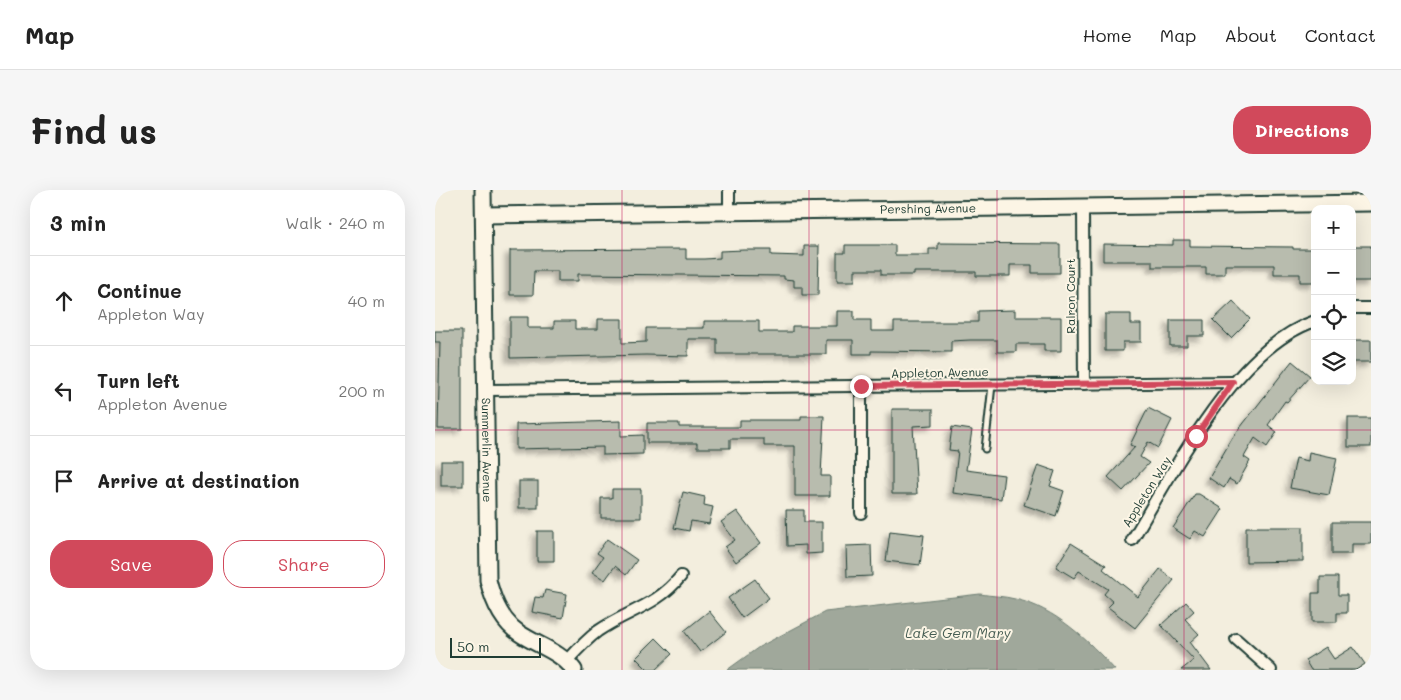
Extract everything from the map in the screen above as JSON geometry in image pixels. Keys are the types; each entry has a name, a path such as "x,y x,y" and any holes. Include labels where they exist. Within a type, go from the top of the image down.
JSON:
{"street":[{"name":"Summerlin Avenue","path":"483,190 487,561 492,595 504,619 518,633 570,666"},
{"path":"729,190 729,211"},
{"name":"Pershing Avenue","path":"483,215 1371,203"},
{"name":"Ralron Court","path":"1083,208 1084,384"},
{"path":"1356,308 1371,308"},
{"path":"1233,382 1266,349 1278,340 1311,323"},
{"name":"Appleton Avenue","path":"484,390 1233,382"},
{"name":"Appleton Way","path":"1132,540 1196,436 1233,382"},
{"path":"861,386 861,513"},
{"path":"570,666 585,641 599,630 655,601 668,592 681,576"},
{"path":"1236,639 1271,670"}],"lane":[{"path":"985,449 992,385"}],"water":[{"name":"Lake Gem Mary","path":"980,594 1015,599 1030,603 1044,610 1082,637 1115,670 727,670 759,647 825,612"}],"building":[{"path":"1173,240 1190,240 1190,246 1293,247 1293,249 1311,249 1311,282 1300,282 1300,274 1274,274 1274,265 1225,265 1225,274 1206,274 1206,267 1152,267 1152,261 1103,261 1103,244 1173,245"},
{"path":"938,243 1060,244 1060,273 1032,273 1032,265 1010,265 1010,276 976,276 976,272 914,272 914,275 881,275 881,270 855,270 855,281 837,281 837,253 845,253 845,245 895,245 895,255 929,255 929,249 938,249"},
{"path":"804,246 819,246 818,295 802,295 802,287 794,287 794,280 784,279 784,276 578,274 578,281 558,281 558,271 534,271 533,295 510,295 510,250 686,249 686,259 704,259 720,258 720,251 744,250 771,250 771,255 804,256"},
{"path":"1356,246 1371,246 1371,281 1356,281"},
{"path":"1233,301 1250,319 1231,338 1213,320"},
{"path":"1015,310 1015,317 1061,317 1061,351 1044,351 1044,344 1016,344 1016,352 997,352 997,340 970,340 951,341 951,352 871,351 871,354 853,354 853,340 826,340 826,354 717,354 717,339 688,339 688,356 510,358 510,317 528,317 528,328 554,328 554,321 575,321 575,329 598,329 598,319 622,319 622,343 646,342 646,328 704,328 704,321 759,321 759,332 792,332 792,326 837,326 837,311 854,311 854,320 871,320 871,331 894,331 894,322 978,322 978,311"},
{"path":"1105,314 1131,314 1131,324 1141,324 1141,342 1123,342 1123,351 1105,351"},
{"path":"1170,320 1204,320 1204,336 1187,336 1187,346 1170,346"},
{"path":"435,331 462,331 462,429 438,429 440,342 435,342"},
{"path":"1356,340 1371,340 1371,362 1356,362"},
{"path":"1292,361 1310,376 1287,402 1285,401 1268,425 1277,432 1267,447 1255,438 1244,457 1250,461 1237,484 1229,479 1224,488 1209,478 1233,437"},
{"path":"1148,408 1172,420 1158,448 1148,442 1140,457 1149,463 1123,491 1108,477 1135,447 1130,445"},
{"path":"892,409 933,409 933,425 913,426 917,494 892,494"},
{"path":"801,416 824,416 821,476 830,476 830,496 795,496 795,446 764,446 764,439 730,439 730,448 697,448 697,443 647,443 647,423 679,423 679,427 740,427 740,420 801,420"},
{"path":"1348,418 1371,418 1371,447 1348,447"},
{"path":"621,421 621,436 643,435 643,454 603,455 603,447 516,449 516,424"},
{"path":"952,427 972,430 966,470 1004,475 1001,499 953,493 958,451 949,450"},
{"path":"1309,452 1337,458 1329,495 1290,488 1296,458 1308,461"},
{"path":"441,461 463,461 463,486 441,486"},
{"path":"1038,465 1055,471 1050,486 1064,491 1056,516 1024,505"},
{"path":"519,481 538,481 538,508 519,508"},
{"path":"612,489 641,489 641,518 601,518 601,498 612,498"},
{"path":"683,492 705,497 704,505 713,507 709,524 691,521 689,531 674,528"},
{"path":"1195,494 1199,494 1223,509 1205,537 1195,531 1190,539 1173,528"},
{"path":"786,510 804,510 804,522 822,522 822,553 806,554 806,545 787,546"},
{"path":"737,511 761,543 736,562 725,547 735,540 721,522"},
{"path":"1332,522 1371,522 1371,544 1352,544 1352,554 1332,554"},
{"path":"1246,527 1303,527 1303,561 1246,562"},
{"path":"537,531 554,531 554,561 537,561"},
{"path":"890,531 924,535 920,565 886,561"},
{"path":"607,539 637,560 626,575 615,566 605,580 592,572 603,557 597,553"},
{"path":"1071,543 1106,565 1103,569 1138,597 1160,569 1174,580 1135,628 1108,607 1113,602 1104,594 1108,589 1079,571 1074,578 1056,567"},
{"path":"871,545 872,576 847,577 846,546"},
{"path":"1320,577 1338,577 1338,595 1347,595 1347,613 1337,613 1337,622 1312,622 1312,593 1320,593"},
{"path":"755,579 769,598 742,618 728,598"},
{"path":"545,590 567,594 563,618 532,612 535,597 543,598"},
{"path":"1186,602 1194,611 1185,619 1199,634 1190,642 1211,670 1181,670 1194,660 1161,625"},
{"path":"709,611 726,632 700,652 684,631"},
{"path":"656,638 672,654 655,670 648,670 636,658"},
{"path":"1326,647 1334,659 1353,647 1365,664 1356,670 1311,670 1305,660"}],"route":[{"path":"861,386 1233,382 1196,436"}]}
